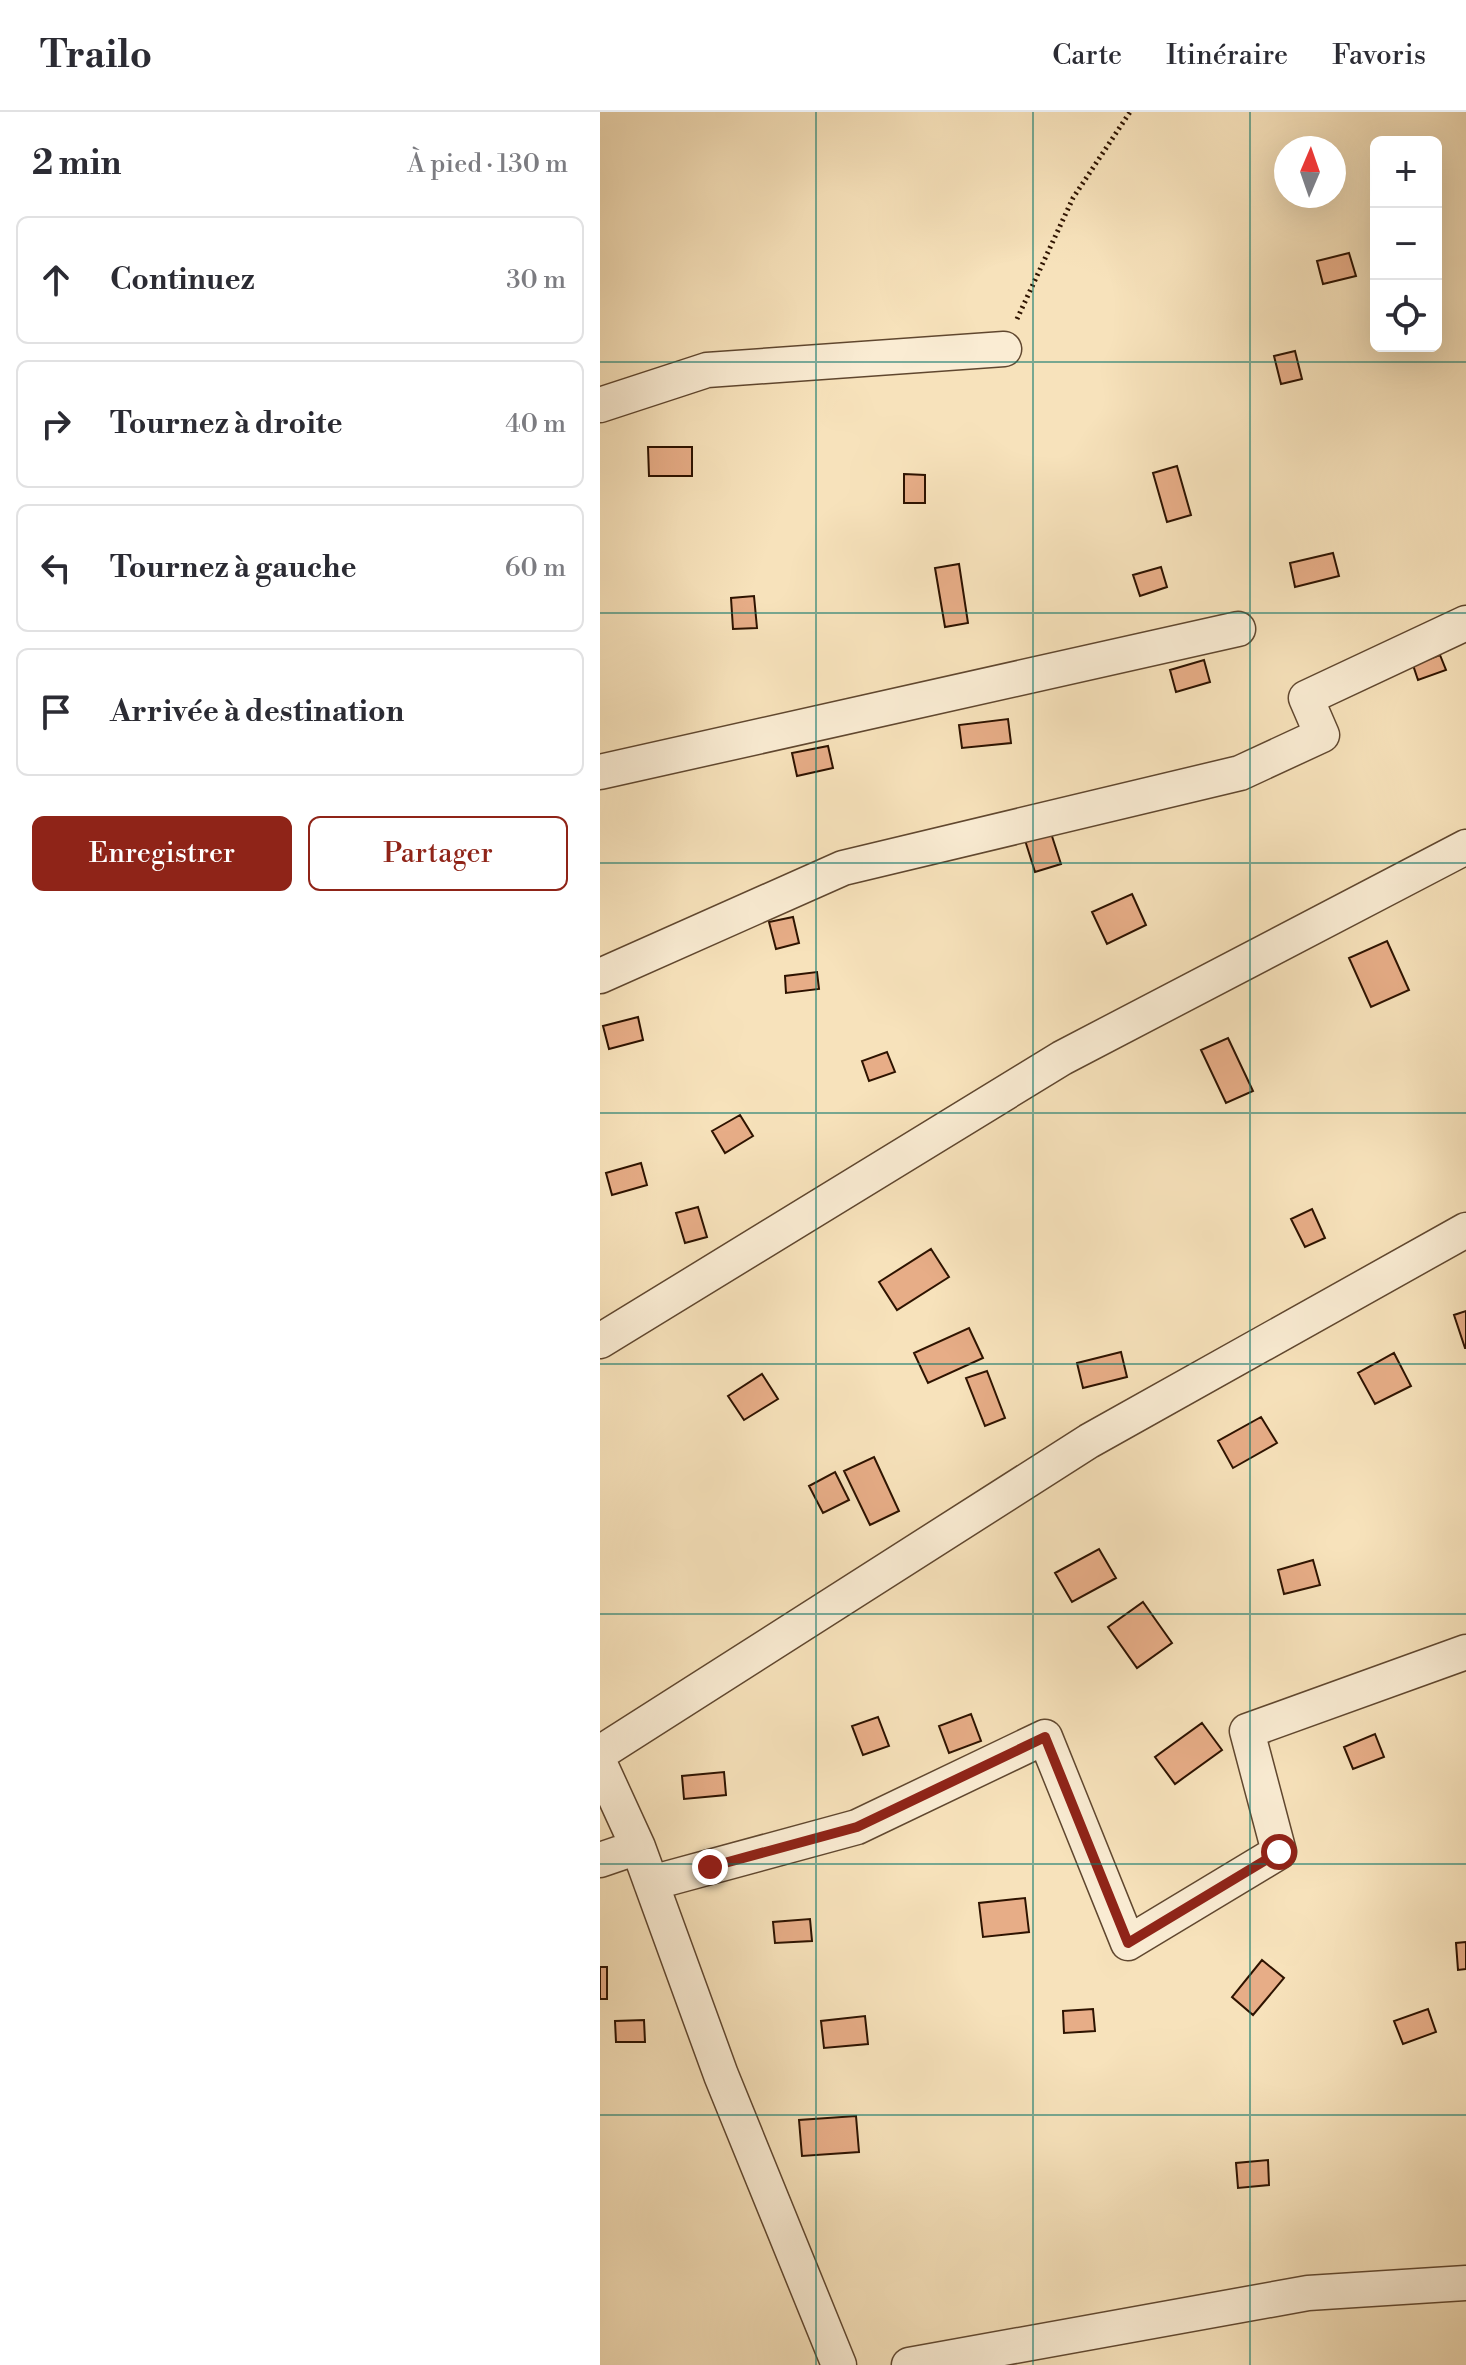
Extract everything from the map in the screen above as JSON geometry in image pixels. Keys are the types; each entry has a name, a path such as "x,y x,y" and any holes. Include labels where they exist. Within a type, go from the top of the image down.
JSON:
{"street":[{"path":"600,405 707,370 1004,349"},
{"path":"600,976 843,868 1240,773 1322,735 1306,698 1466,623"},
{"path":"600,772 1238,629"},
{"path":"600,1341 1062,1058 1466,847"},
{"path":"600,1753 1089,1441 1466,1230"},
{"path":"651,1883 857,1827 1045,1737 1128,1943 1279,1852 1247,1731 1466,1652"},
{"path":"600,1764 638,1847 721,2075 839,2365"},
{"path":"600,1860 638,1847"},
{"path":"909,2365 1308,2293 1466,2283"}],"path":[{"path":"1004,349 1073,198 1130,112"}],"building":[{"path":"1349,253 1356,276 1323,284 1317,261"},
{"path":"1295,351 1302,379 1281,384 1274,356"},
{"path":"648,447 692,447 692,476 649,476"},
{"path":"1177,466 1191,515 1167,522 1153,473"},
{"path":"904,474 925,475 925,503 904,503"},
{"path":"1333,553 1339,576 1295,587 1290,563"},
{"path":"959,564 968,623 945,627 935,568"},
{"path":"1161,567 1167,587 1140,596 1133,575"},
{"path":"754,596 757,628 733,629 731,598"},
{"path":"1440,655 1446,670 1418,680 1413,665"},
{"path":"1204,660 1210,682 1176,692 1170,670"},
{"path":"1008,719 1011,743 962,748 959,725"},
{"path":"828,746 833,768 797,776 792,753"},
{"path":"1050,830 1061,864 1035,872 1024,837"},
{"path":"1132,894 1146,925 1107,944 1092,912"},
{"path":"793,917 799,943 776,949 769,922"},
{"path":"1387,941 1409,990 1371,1007 1349,958"},
{"path":"817,972 819,989 786,993 785,976"},
{"path":"638,1017 643,1040 609,1049 603,1026"},
{"path":"1228,1038 1253,1091 1226,1103 1201,1050"},
{"path":"887,1052 895,1072 869,1081 862,1061"},
{"path":"740,1115 753,1136 725,1153 712,1131"},
{"path":"641,1163 647,1185 612,1195 606,1173"},
{"path":"698,1207 707,1237 685,1243 676,1213"},
{"path":"1312,1209 1325,1238 1305,1247 1291,1219"},
{"path":"931,1249 949,1277 897,1310 879,1282"},
{"path":"1466,1311 1466,1348 1465,1348 1454,1315"},
{"path":"969,1328 983,1358 928,1383 914,1353"},
{"path":"1121,1352 1127,1377 1083,1388 1077,1363"},
{"path":"1394,1353 1411,1386 1375,1404 1358,1373"},
{"path":"987,1371 1005,1418 985,1426 966,1378"},
{"path":"762,1374 778,1399 744,1420 728,1396"},
{"path":"1261,1417 1277,1443 1233,1468 1218,1441"},
{"path":"874,1457 899,1511 870,1525 844,1471"},
{"path":"835,1472 849,1500 823,1513 809,1486"},
{"path":"1099,1549 1116,1578 1072,1602 1055,1573"},
{"path":"1313,1560 1320,1585 1284,1594 1278,1570"},
{"path":"1143,1602 1172,1643 1137,1668 1108,1627"},
{"path":"971,1714 981,1741 949,1753 939,1726"},
{"path":"878,1717 889,1746 863,1755 852,1726"},
{"path":"1202,1723 1222,1750 1175,1784 1155,1757"},
{"path":"1375,1734 1384,1757 1353,1769 1344,1747"},
{"path":"724,1772 726,1795 684,1799 682,1776"},
{"path":"1025,1898 1029,1932 983,1937 979,1903"},
{"path":"810,1919 812,1941 775,1943 773,1922"},
{"path":"1466,1942 1466,1969 1458,1970 1456,1943"},
{"path":"1262,1960 1284,1978 1253,2015 1232,1997"},
{"path":"600,1967 607,1967 607,1999 600,1999"},
{"path":"1093,2009 1095,2031 1064,2033 1063,2011"},
{"path":"1428,2009 1436,2032 1403,2044 1394,2021"},
{"path":"865,2016 868,2044 824,2048 821,2021"},
{"path":"644,2020 645,2042 616,2042 615,2021"},
{"path":"856,2116 859,2152 802,2156 799,2120"},
{"path":"1268,2160 1269,2185 1238,2188 1236,2163"}],"route":[{"path":"710,1867 857,1827 1045,1737 1128,1943 1279,1852"}]}
